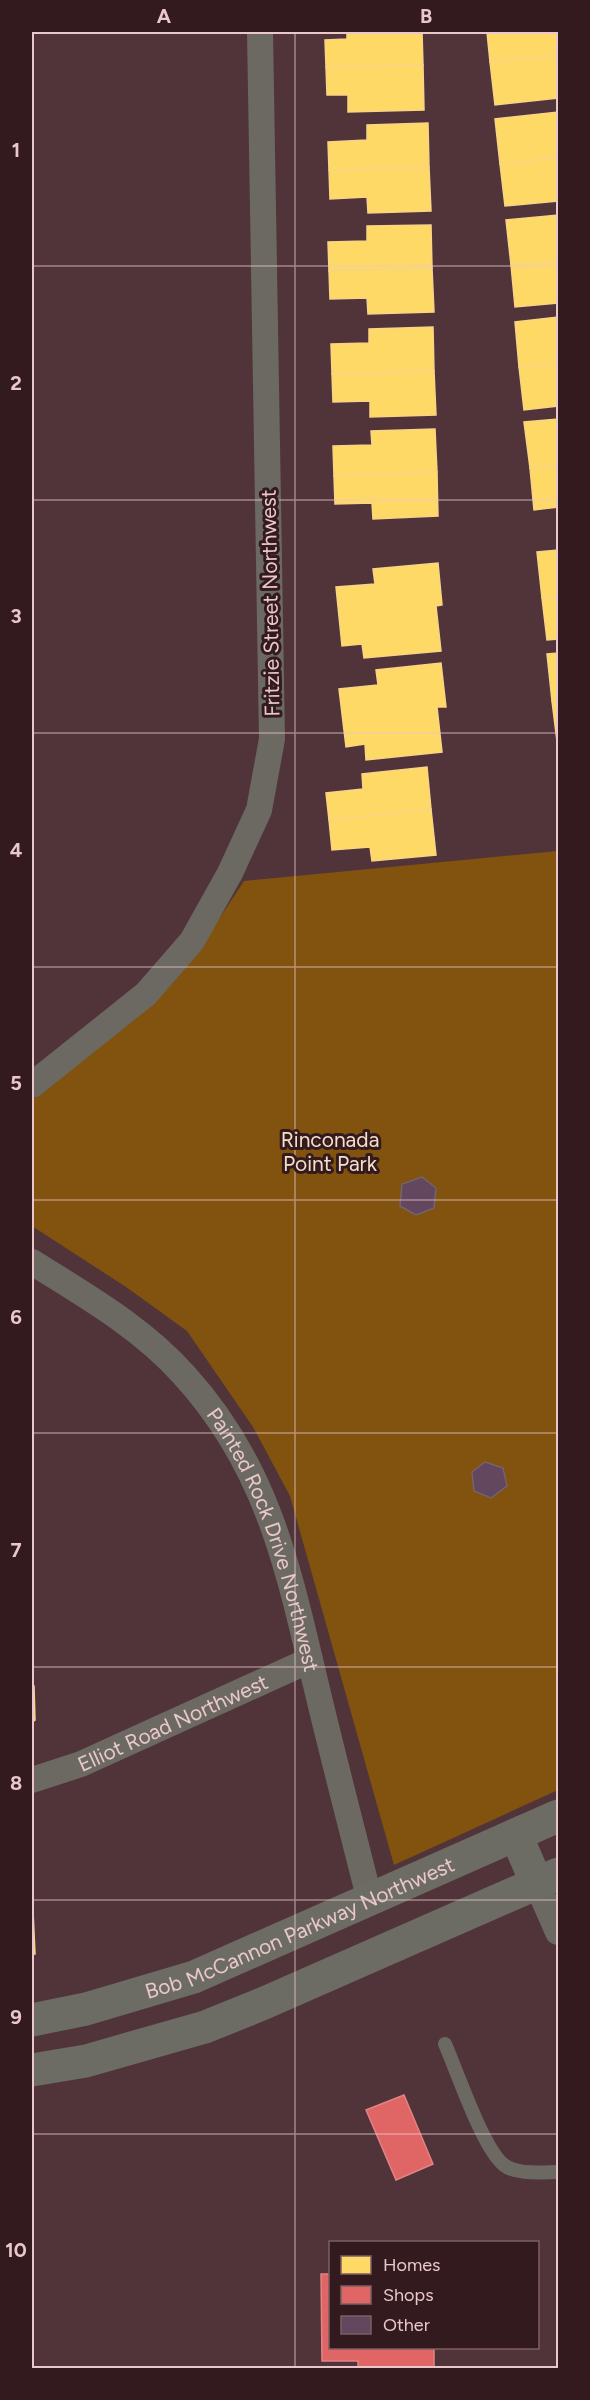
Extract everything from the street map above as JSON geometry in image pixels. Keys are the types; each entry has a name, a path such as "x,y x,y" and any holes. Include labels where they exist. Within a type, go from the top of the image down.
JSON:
{"street":[{"name":"Fritzie Street Northwest","path":"32,1085 146,994 192,941 230,873 260,810 272,739 260,32"},
{"name":"Painted Rock Drive Northwest","path":"32,1262 95,1300 157,1347 209,1404 253,1474 270,1511 283,1550 370,1900"},
{"name":"Elliot Road Northwest","path":"32,1780 81,1764 310,1660"},
{"name":"Bob McCannon Parkway Northwest","path":"32,2020 97,2006 194,1977 558,1816"},
{"path":"516,1835 548,1879 558,1932"},
{"path":"32,2070 96,2058 205,2027 548,1879"},
{"path":"370,1900 391,1948"}],"lane":[{"path":"445,2044 492,2151 505,2166 531,2172 558,2172"}],"green space":[{"name":"Rinconada Point Park","path":"558,851 558,1790 394,1865 290,1496 253,1427 187,1331 126,1287 32,1226 32,1100 153,1004 192,960 244,881"}],"building: Homes":[{"path":"347,32 422,32 423,65 326,67 325,40 347,39"},
{"path":"487,32 558,32 558,55 490,62"},
{"path":"558,55 558,98 495,105 490,62"},
{"path":"423,65 424,110 348,112 348,95 327,95 326,67"},
{"path":"558,112 558,158 500,164 495,119"},
{"path":"428,123 429,167 329,170 328,142 367,140 367,125"},
{"path":"558,158 558,201 505,206 500,164"},
{"path":"429,167 431,211 368,213 367,197 330,199 329,170"},
{"path":"558,215 558,260 511,265 506,220"},
{"path":"431,225 432,268 329,271 328,242 367,241 367,226"},
{"path":"558,260 558,303 515,307 511,265"},
{"path":"432,268 434,312 368,314 367,298 330,299 329,271"},
{"path":"558,317 558,363 519,367 515,322"},
{"path":"433,327 434,371 332,374 331,344 369,343 369,329"},
{"path":"558,363 558,406 524,410 519,367"},
{"path":"434,371 436,415 370,417 370,401 333,402 332,374"},
{"path":"558,419 558,465 530,468 524,422"},
{"path":"435,429 437,472 334,476 333,446 372,445 371,431"},
{"path":"558,465 558,507 534,510 530,468"},
{"path":"437,472 438,516 373,519 372,503 335,504 334,476"},
{"path":"558,550 558,597 542,598 537,552"},
{"path":"438,563 442,605 436,606 441,651 364,658 362,644 342,646 336,587 375,584 373,569"},
{"path":"558,597 558,639 547,640 542,598"},
{"path":"558,653 558,700 552,701 547,654"},
{"path":"441,663 446,707 437,707 442,752 366,760 365,744 346,747 339,689 378,685 376,670"},
{"path":"558,700 558,741 557,741 552,701"},
{"path":"427,767 431,809 329,820 326,793 363,789 362,774"},
{"path":"431,809 436,855 372,861 370,847 332,850 329,820"},
{"path":"32,1686 34,1686 35,1720 32,1722"},
{"path":"32,1889 35,1954 32,1954"}],"building: Shops":[{"path":"404,2095 433,2164 396,2180 366,2110"},
{"path":"321,2274 329,2274 329,2349 434,2349 434,2368 358,2368 358,2361 322,2361"}],"building: Other":[{"path":"422,1177 436,1188 434,1208 416,1215 400,1206 402,1184"},
{"path":"485,1462 503,1468 507,1486 491,1498 474,1491 472,1472"}]}
